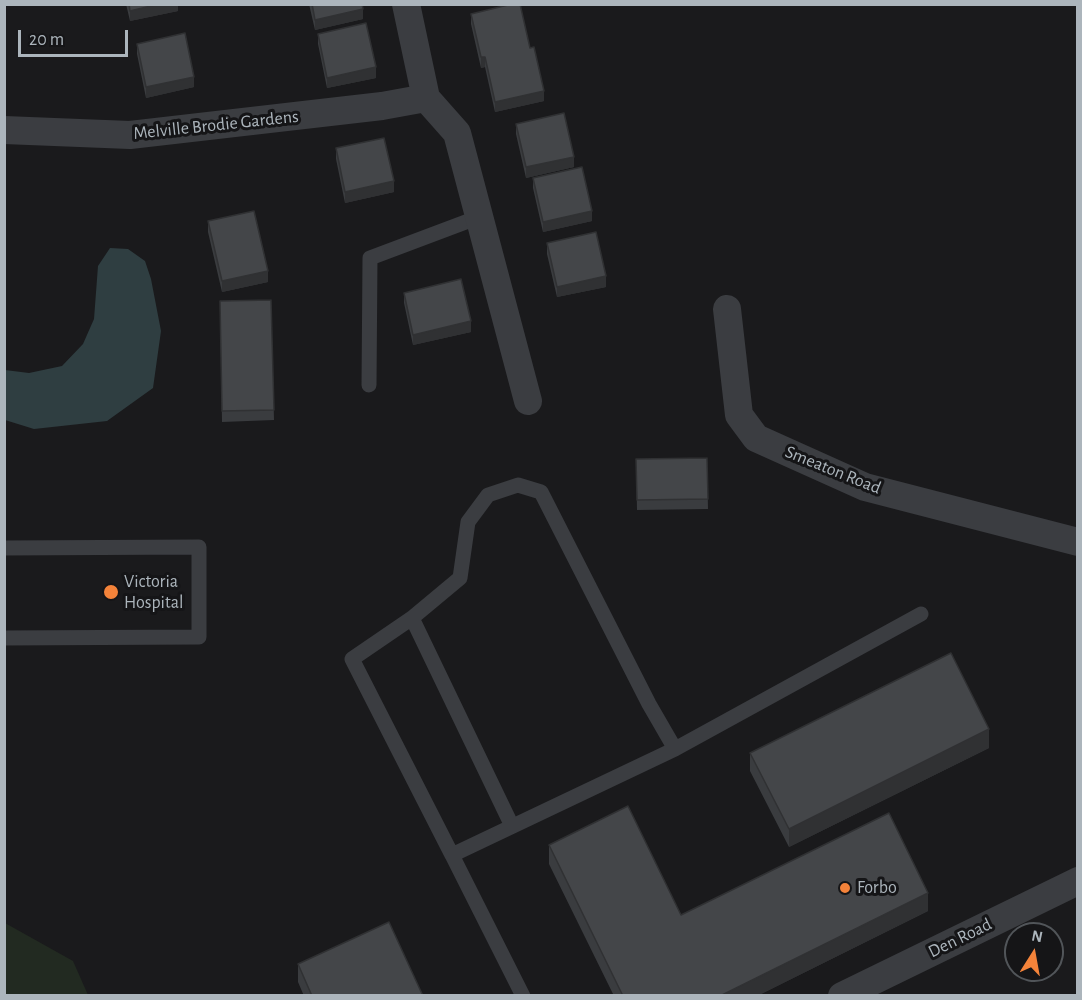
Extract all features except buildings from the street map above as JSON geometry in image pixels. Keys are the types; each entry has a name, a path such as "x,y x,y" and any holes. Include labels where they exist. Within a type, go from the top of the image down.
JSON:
{"street":[{"path":"406,4 426,98 457,134 528,401"},
{"name":"Melville Brodie Gardens","path":"4,130 130,135 381,106 426,98"},
{"name":"Smeaton Road","path":"727,309 739,414 756,438 865,487 1077,542"},
{"name":"Den Road","path":"842,996 1077,881"}],"lane":[{"path":"369,385 370,258 479,217"},
{"path":"523,996 352,659 412,618 460,578 468,522 488,495 518,485 541,492 649,704 675,749"},
{"path":"4,548 199,547 199,638 4,638"},
{"path":"452,855 675,749 921,614"},
{"path":"412,618 512,826"}],"shaded area":[{"path":"110,248 128,249 145,261 151,279 161,331 153,388 107,421 34,429 5,420 5,370 29,373 62,366 83,344 94,319 98,266"},
{"path":"5,923 73,961 88,995 5,995"}],"place":[{"name":"Victoria Hospital","path":"111,592"},
{"name":"Forbo","path":"845,888"}]}
